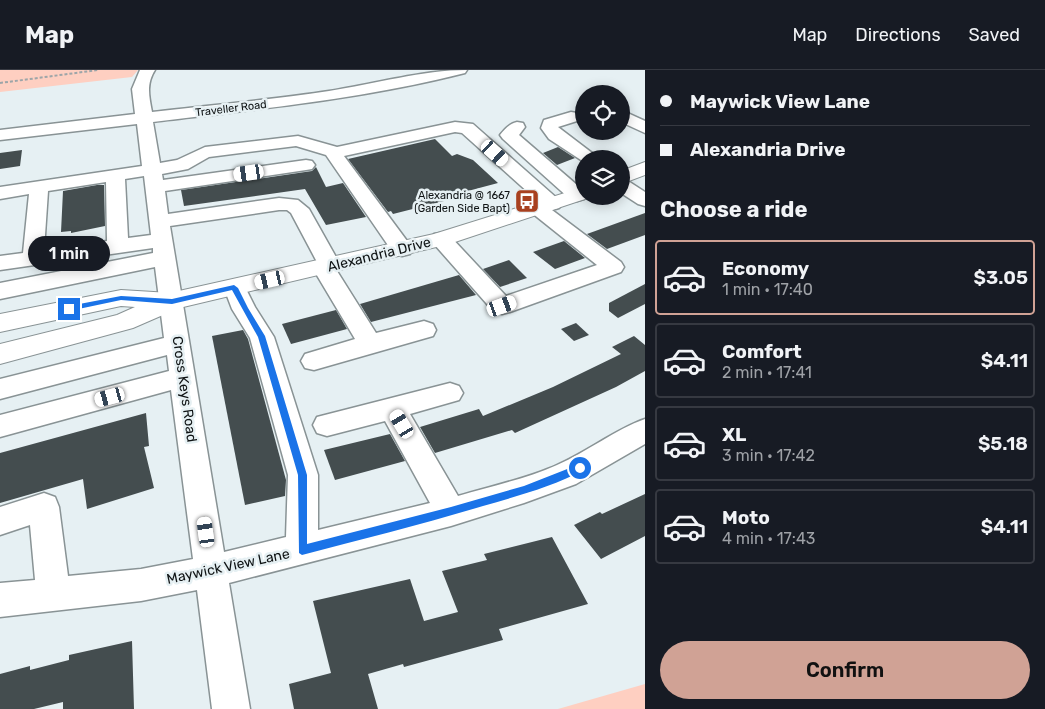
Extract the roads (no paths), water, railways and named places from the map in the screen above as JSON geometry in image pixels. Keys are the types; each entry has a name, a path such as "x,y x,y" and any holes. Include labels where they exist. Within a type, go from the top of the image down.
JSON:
{"main road":[{"path":"630,174 645,168"},
{"name":"Alexandria Drive","path":"0,354 124,322 172,301 441,239 546,207 575,196"},
{"name":"Alexandria Drive","path":"0,323 121,298 172,301"}],"street":[{"name":"Cross Keys Road","path":"148,70 144,75 140,89 231,709"},
{"name":"Traveller Road","path":"0,135 328,96 410,82 460,70"},
{"path":"645,113 637,118 645,124"},
{"path":"575,114 550,124 549,128 555,135 578,150"},
{"path":"630,120 645,128"},
{"path":"154,178 186,164 205,152 298,140 317,148 337,152 455,126 467,128 546,207 613,266 502,306 441,239"},
{"path":"517,127 509,135 575,190"},
{"path":"337,152 334,154 348,176 402,249"},
{"path":"0,194 115,176 154,178 306,165"},
{"path":"115,176 118,246"},
{"path":"33,259 39,187"},
{"path":"630,190 645,200"},
{"path":"0,291 94,273 163,240 279,204 291,204 299,210 326,267 370,344"},
{"path":"0,263 163,240"},
{"path":"92,250 94,273"},
{"path":"234,288 244,309 262,336 303,475 302,550"},
{"path":"314,361 424,330"},
{"path":"0,389 178,343"},
{"path":"0,426 183,377"},
{"path":"327,425 450,393"},
{"path":"392,408 451,512"},
{"name":"Maywick View Lane","path":"0,600 141,585 302,550 451,512 566,475 608,453 645,430"},
{"path":"0,521 44,507 53,594"},
{"path":"0,593 0,600"}],"place":[{"name":"Alexandria @ 1667 (Garden Side Bapt)","path":"527,201"}]}
